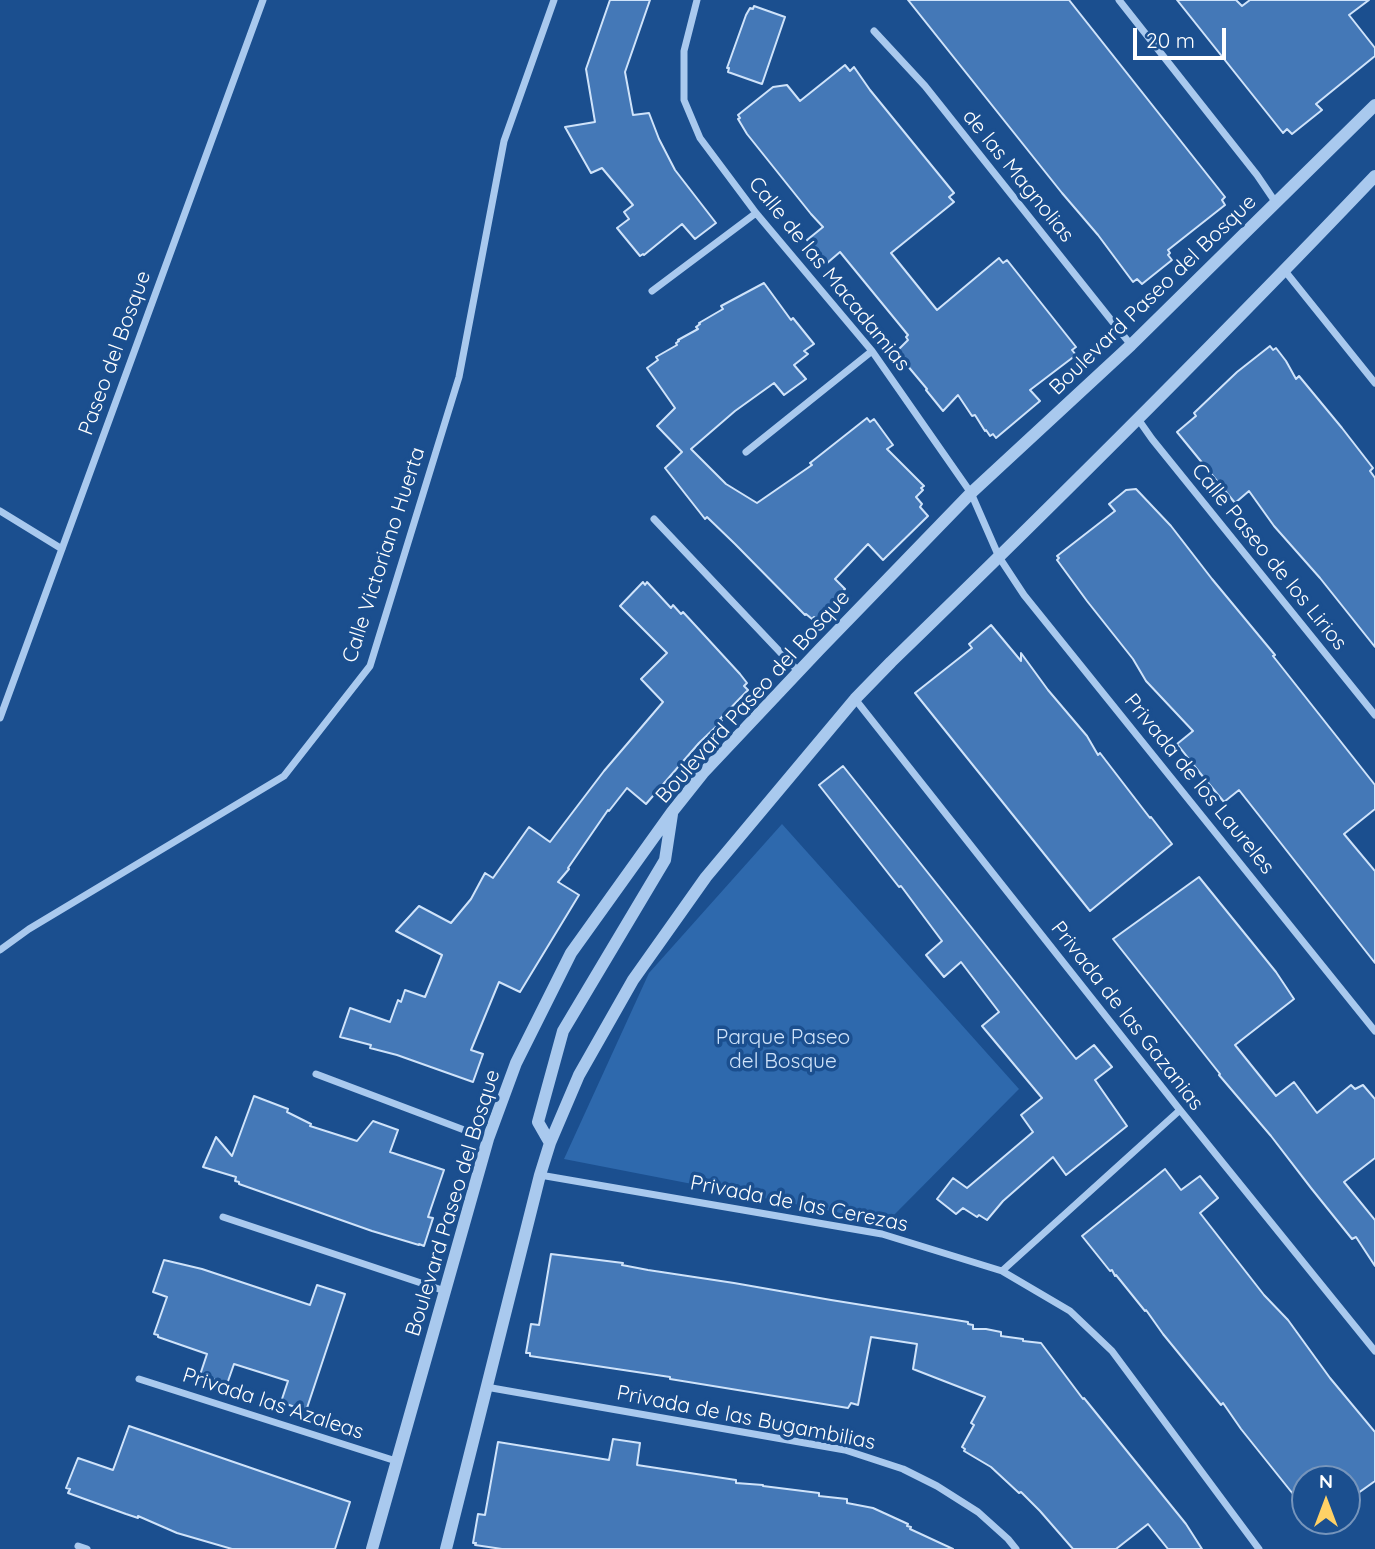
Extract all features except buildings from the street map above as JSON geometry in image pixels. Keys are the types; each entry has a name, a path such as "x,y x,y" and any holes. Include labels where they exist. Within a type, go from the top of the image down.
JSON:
{"street":[{"name":"Paseo del Bosque","path":"0,718 263,0"},
{"name":"Calle Victoriano Huerta","path":"0,950 29,929 284,776 370,666 459,377 504,141 554,0"},
{"name":"Calle de las Macadamias","path":"696,0 684,51 684,100 700,138 756,213 872,351 971,494 999,556"},
{"path":"1119,0 1276,202"},
{"name":"de las Magnolias","path":"874,31 925,86 1131,345"},
{"name":"Boulevard Paseo del Bosque","path":"372,1549 488,1139 516,1063 571,953 672,812 703,774 798,671 971,494 1131,345 1375,105"},
{"path":"446,1549 550,1143 579,1075 633,980 706,877 855,699 1138,419 1375,176"},
{"path":"652,290 756,213"},
{"path":"1285,271 1375,383"},
{"path":"746,452 872,351"},
{"name":"Calle Paseo de los Lirios","path":"1138,419 1375,715"},
{"path":"0,511 62,549"},
{"path":"654,519 798,671"},
{"name":"Privada de los Laureles","path":"999,556 1024,595 1375,1031"},
{"name":"Privada de las Gazanias","path":"855,699 1180,1110 1375,1351"},
{"path":"550,1143 538,1122 563,1031 666,860 672,812"},
{"path":"316,1074 488,1139"},
{"path":"1002,1271 1180,1110"},
{"name":"Privada de las Cerezas","path":"540,1175 882,1234 1002,1271 1070,1311 1112,1351 1259,1549"},
{"path":"223,1217 445,1291"},
{"name":"Privada las Azaleas","path":"139,1379 396,1461"},
{"name":"Privada de las Bugambilias","path":"486,1387 845,1450 903,1469 937,1486 978,1512 1008,1538 1016,1549"}],"green space":[{"name":"Parque Paseo del Bosque","path":"782,824 1019,1089 887,1222 564,1159 649,973"}]}
